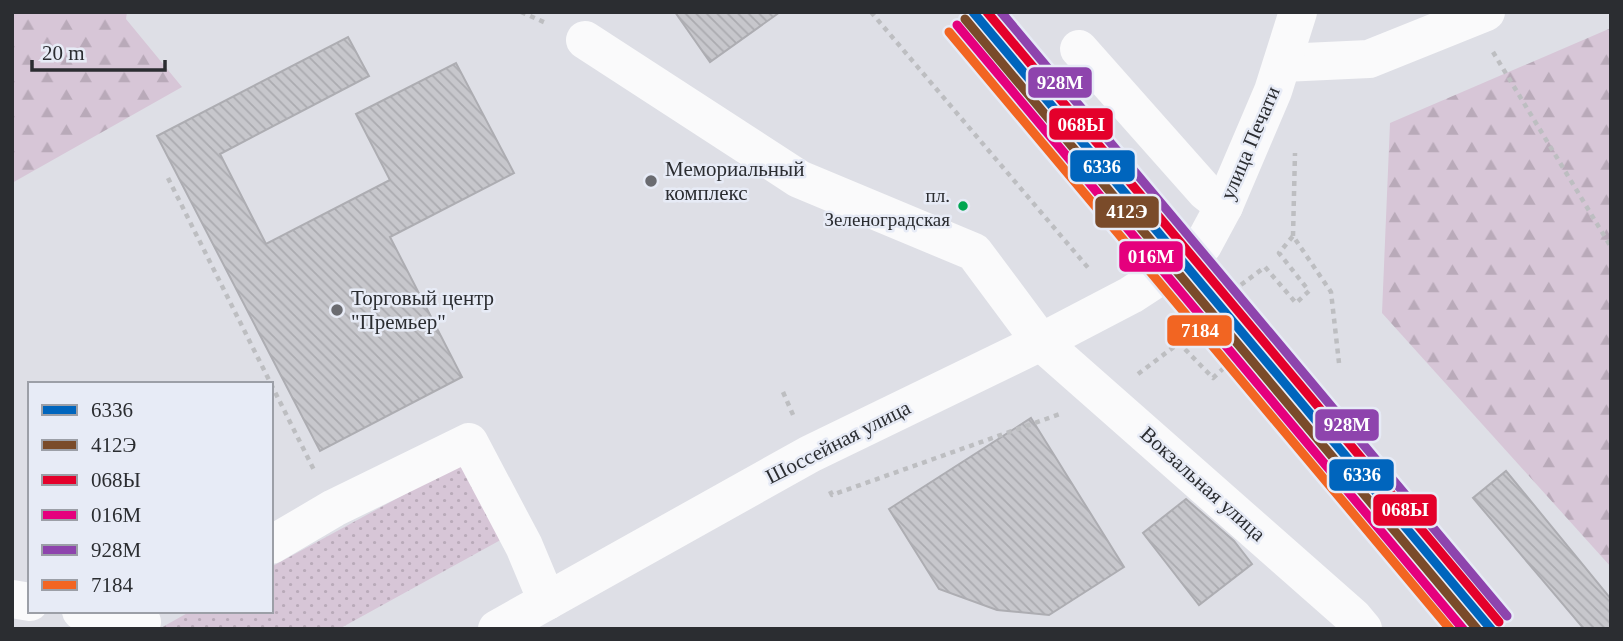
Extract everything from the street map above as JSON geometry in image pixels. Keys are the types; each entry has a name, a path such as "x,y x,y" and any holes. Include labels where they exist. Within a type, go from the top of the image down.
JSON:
{"street":[{"name":"улица Печати","path":"1183,261 1203,245 1224,206 1273,91 1298,12"},
{"path":"1283,63 1369,59 1479,15"},
{"name":"Вокзальная улица","path":"585,40 799,179 974,252 1041,342 1353,617 1363,629"},
{"path":"1079,49 1205,191 1224,206"},
{"name":"Шоссейная улица","path":"497,629 810,454 1132,295 1183,261"},
{"path":"273,544 334,508 469,442 524,546 547,601"},
{"path":"94,613 144,621"}],"path":[{"path":"871,12 1094,275"},
{"path":"1479,15 1611,247"},
{"path":"168,178 271,382"},
{"path":"1106,398 1179,343 1213,378 1227,365 1189,327 1265,267 1296,303 1309,291 1279,253 1293,236 1331,292 1339,363"},
{"path":"273,387 334,508"}],"green space":[{"path":"12,12 127,12 126,19 182,87 12,183"},
{"path":"1611,28 1611,567 1382,313 1390,123"},
{"path":"464,462 506,537 339,629 159,629 187,613 273,613 273,566"}],"building":[{"path":"675,12 780,12 710,62"},
{"name":"Торговый центр \"Премьер\"","path":"348,37 369,76 220,154 266,244 390,180 356,114 456,63 514,173 390,237 462,377 320,451 157,136"},
{"path":"1031,418 1124,567 1049,615 997,610 939,589 889,509"},
{"path":"1506,471 1611,599 1611,629 1584,629 1473,498"},
{"path":"1186,499 1234,541 1252,564 1199,605 1143,533"}],"transit line":[{"name":"6336","path":"973,12 1491,629"},
{"name":"068Ы","path":"987,12 1499,622"},
{"name":"928М","path":"1001,12 1507,616"},
{"name":"412Э","path":"965,19 1477,629"},
{"name":"016М","path":"957,25 1463,629"},
{"name":"7184","path":"949,32 1450,629"}],"place":[{"name":"Мемориальный комплекс","path":"651,181"},
{"name":"пл. Зеленоградская","path":"963,206"},
{"name":"Торговый центр \"Премьер\"","path":"337,310"}]}
